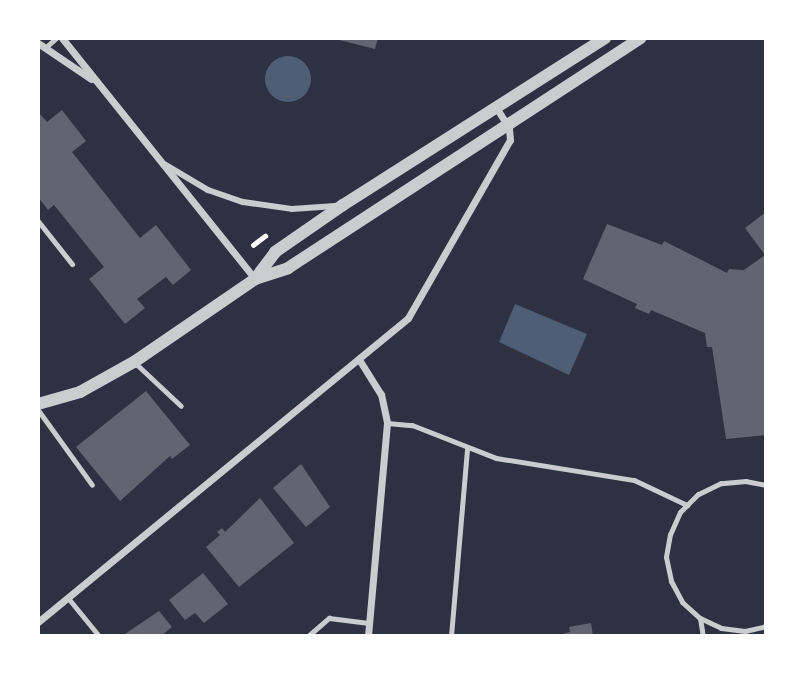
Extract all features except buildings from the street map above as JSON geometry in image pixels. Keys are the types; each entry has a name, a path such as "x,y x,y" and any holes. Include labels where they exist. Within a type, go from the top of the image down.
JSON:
{"street":[{"path":"62,38 255,279"},
{"path":"255,279 275,252 343,205 605,38"},
{"path":"38,404 80,392 134,362 255,279 288,268 509,128 642,38"},
{"path":"42,45 100,86"},
{"path":"38,622 393,334 422,300 505,150 509,128 496,106"},
{"path":"160,160 191,181 243,202 303,209 343,205"},
{"path":"360,361 381,394 387,423 368,635"}],"lane":[{"path":"42,45 56,38"},
{"path":"38,221 72,264"},
{"path":"134,362 181,405"},
{"path":"38,410 92,485"},
{"path":"387,423 412,425 495,458 634,480 687,505"},
{"path":"450,635 467,448"},
{"path":"765,485 746,481 721,484 687,505 670,534 666,557 676,592 700,618 721,628 745,631 765,626"},
{"path":"68,598 99,635"},
{"path":"307,635 329,618 369,623"},
{"path":"700,618 703,635"}],"path":[{"path":"253,245 274,229"}],"water":[{"path":"288,56 305,62 311,79 305,96 288,102 271,96 265,79 271,62"},
{"path":"515,304 587,334 569,375 499,342"}]}
